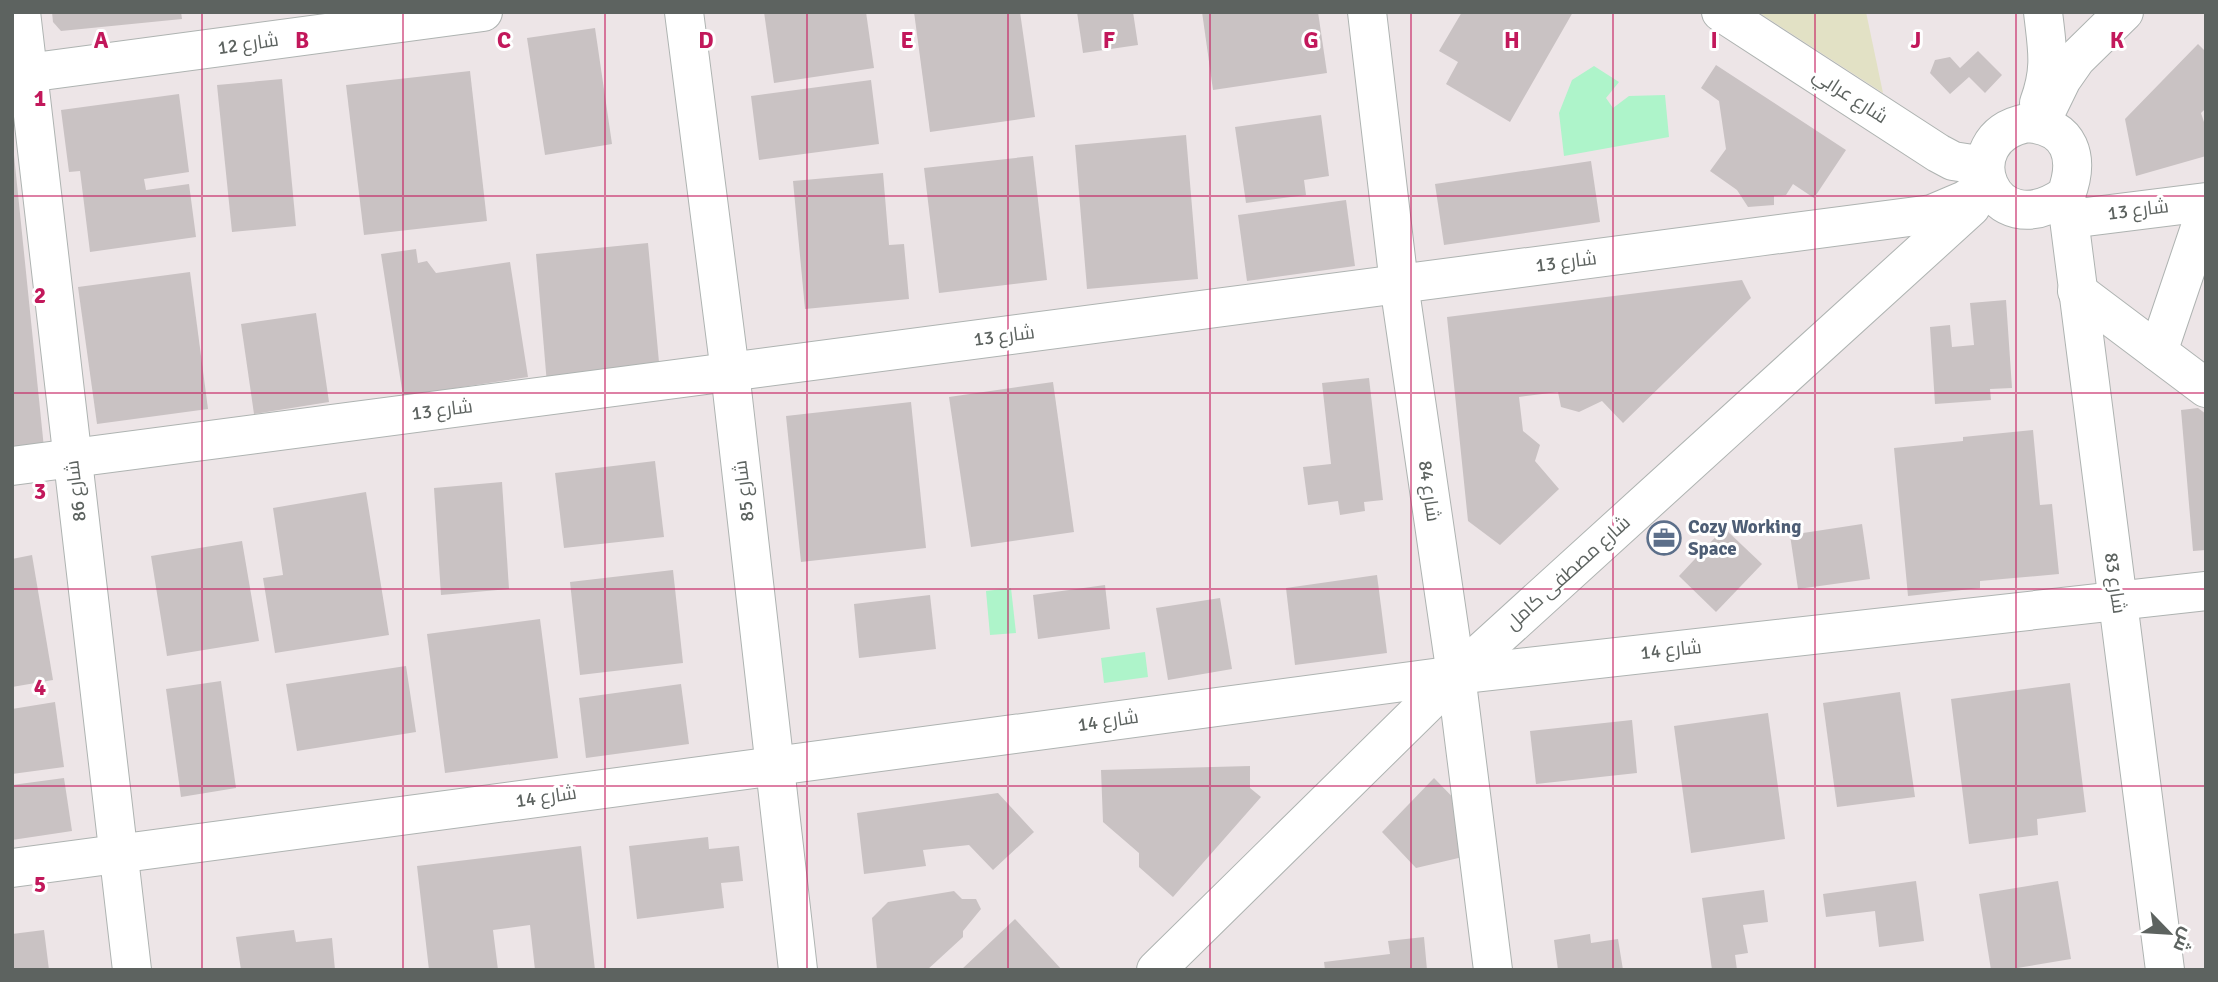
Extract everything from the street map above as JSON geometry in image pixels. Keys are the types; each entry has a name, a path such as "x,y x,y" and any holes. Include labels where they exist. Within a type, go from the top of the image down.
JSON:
{"street":[{"name":"شارع 86","path":"21,12 20,74 72,458 132,970"},
{"name":"شارع 12","path":"20,74 484,12"},
{"name":"شارع 85","path":"684,12 730,372 798,970"},
{"name":"شارع 84","path":"1367,12 1399,284 1456,675 1493,970"},
{"name":"شارع عرابي","path":"1721,12 1938,153 1988,179"},
{"path":"2033,123 2046,85 2049,65 2043,12"},
{"path":"2033,123 2076,59 2124,12"},
{"path":"2033,123 2052,129 2068,146 2074,170 2068,207 2027,211 2012,208 2000,200 1988,179 1987,153 1993,141 2014,125 2033,123"},
{"name":"شارع 13","path":"12,466 1932,214 1965,200 1988,179"},
{"name":"شارع مصطفى كامل","path":"1156,970 1456,675 1988,179"},
{"name":"شارع 13","path":"2068,207 2206,202"},
{"name":"شارع 83","path":"2068,207 2165,970"},
{"path":"2158,352 2206,210"},
{"path":"2077,291 2206,388"},
{"name":"شارع 14","path":"12,868 1456,675 2206,591"}],"shaded area":[{"path":"1758,12 1866,12 1883,93"},
{"path":"1594,66 1619,82 1606,98 1613,108 1629,96 1665,95 1669,137 1564,156 1559,113 1572,80"},
{"path":"1011,588 1016,633 990,635 986,591"},
{"path":"1145,652 1148,677 1104,683 1101,658"}],"building":[{"path":"52,12 181,12 182,19 61,31 53,22"},
{"path":"764,12 866,12 874,68 774,83"},
{"path":"914,12 1020,12 1035,117 930,132"},
{"path":"1077,12 1133,12 1138,45 1083,53"},
{"path":"1202,12 1318,12 1327,73 1213,90"},
{"path":"1462,12 1573,12 1510,122 1446,84 1458,62 1439,51"},
{"path":"595,28 612,144 545,155 527,38"},
{"path":"2198,44 2206,52 2206,108 2201,113 2206,128 2206,156 2136,176 2125,119"},
{"path":"1978,51 2002,75 1985,93 1969,77 1950,94 1930,73 1935,60 1950,57 1960,68"},
{"path":"1716,65 1846,150 1814,198 1793,184 1786,195 1774,196 1774,205 1748,207 1737,190 1710,171 1726,149 1719,101 1701,88"},
{"path":"470,71 487,221 364,235 346,85"},
{"path":"282,79 296,226 232,232 217,85"},
{"path":"871,80 879,144 759,160 751,96"},
{"path":"179,94 189,172 144,179 146,190 189,184 196,237 90,252 80,171 69,172 61,110"},
{"path":"1321,115 1329,176 1304,180 1306,195 1246,203 1235,127"},
{"path":"1186,135 1198,279 1087,289 1075,145"},
{"path":"12,155 44,448 12,452"},
{"path":"1033,156 1047,280 939,293 924,168"},
{"path":"1591,161 1600,222 1444,245 1435,184"},
{"path":"883,173 889,245 904,244 909,299 805,309 793,181"},
{"path":"1346,200 1355,266 1247,281 1238,215"},
{"path":"648,243 660,373 547,384 536,254"},
{"path":"416,249 418,263 427,261 436,273 510,262 528,377 403,396 381,254"},
{"path":"190,272 208,409 97,424 78,287"},
{"path":"1742,280 1751,298 1623,423 1602,401 1579,412 1561,407 1558,392 1519,397 1523,431 1540,445 1535,461 1559,489 1500,545 1468,521 1447,317"},
{"path":"2006,300 2012,388 1990,389 1991,400 1935,404 1930,327 1950,325 1952,347 1974,345 1970,303"},
{"path":"316,313 329,402 254,414 241,324"},
{"path":"1369,378 1383,500 1364,502 1365,511 1340,515 1338,501 1308,505 1303,467 1331,464 1322,383"},
{"path":"1053,382 1074,532 971,547 949,397"},
{"path":"911,402 926,548 801,562 786,416"},
{"path":"2198,408 2206,414 2206,550 2193,551 2181,410"},
{"path":"2033,430 2040,505 2052,504 2059,574 1980,581 1980,588 1908,596 1894,448"},
{"path":"655,461 664,537 564,548 555,473"},
{"path":"502,482 509,589 441,595 434,488"},
{"path":"366,492 389,635 275,653 263,578 283,575 273,508"},
{"path":"1862,524 1870,579 1798,589 1790,535"},
{"path":"1724,528 1762,564 1716,612 1679,576"},
{"path":"242,541 259,641 167,656 151,556"},
{"path":"32,555 53,680 12,687 12,559"},
{"path":"673,570 683,663 580,675 570,582"},
{"path":"1377,575 1387,653 1295,665 1286,588"},
{"path":"1105,585 1110,629 1038,639 1033,595"},
{"path":"930,595 936,649 859,658 854,604"},
{"path":"1220,598 1232,669 1168,680 1156,608"},
{"path":"540,619 558,758 445,773 427,634"},
{"path":"406,666 416,732 297,751 286,684"},
{"path":"221,681 236,788 181,797 166,689"},
{"path":"2070,683 2086,812 2037,819 2038,835 1969,844 1951,699"},
{"path":"681,684 689,744 586,758 579,698"},
{"path":"1900,692 1915,797 1837,807 1823,703"},
{"path":"55,702 64,767 12,774 12,709"},
{"path":"1768,713 1785,839 1691,853 1674,726"},
{"path":"1632,720 1637,773 1536,784 1530,731"},
{"path":"1250,766 1250,788 1261,797 1173,897 1139,867 1139,853 1103,822 1101,770"},
{"path":"64,778 72,831 12,840 12,785"},
{"path":"1434,778 1468,813 1467,856 1416,868 1382,832"},
{"path":"998,793 1034,832 993,870 969,845 923,850 926,866 864,874 857,813"},
{"path":"708,837 709,849 739,846 743,881 721,883 724,908 637,919 629,846"},
{"path":"581,846 595,970 535,970 530,925 493,930 498,970 429,970 417,866"},
{"path":"1916,881 1924,941 1879,947 1875,911 1826,917 1823,894"},
{"path":"2058,881 2071,959 1991,970 1979,894"},
{"path":"1764,890 1768,922 1743,925 1748,953 1735,955 1737,970 1712,970 1702,898"},
{"path":"954,891 962,899 976,899 981,909 963,931 963,937 927,970 877,970 872,918 888,902"},
{"path":"1015,919 1062,970 961,970"},
{"path":"44,930 49,970 12,970 12,934"},
{"path":"294,930 296,942 332,938 335,970 241,970 236,937"},
{"path":"1590,934 1591,943 1618,939 1623,970 1558,970 1554,940"},
{"path":"1424,937 1427,970 1325,970 1324,962 1390,954 1388,941"}],"place":[{"name":"Cozy Working Space","path":"1664,538"}]}
